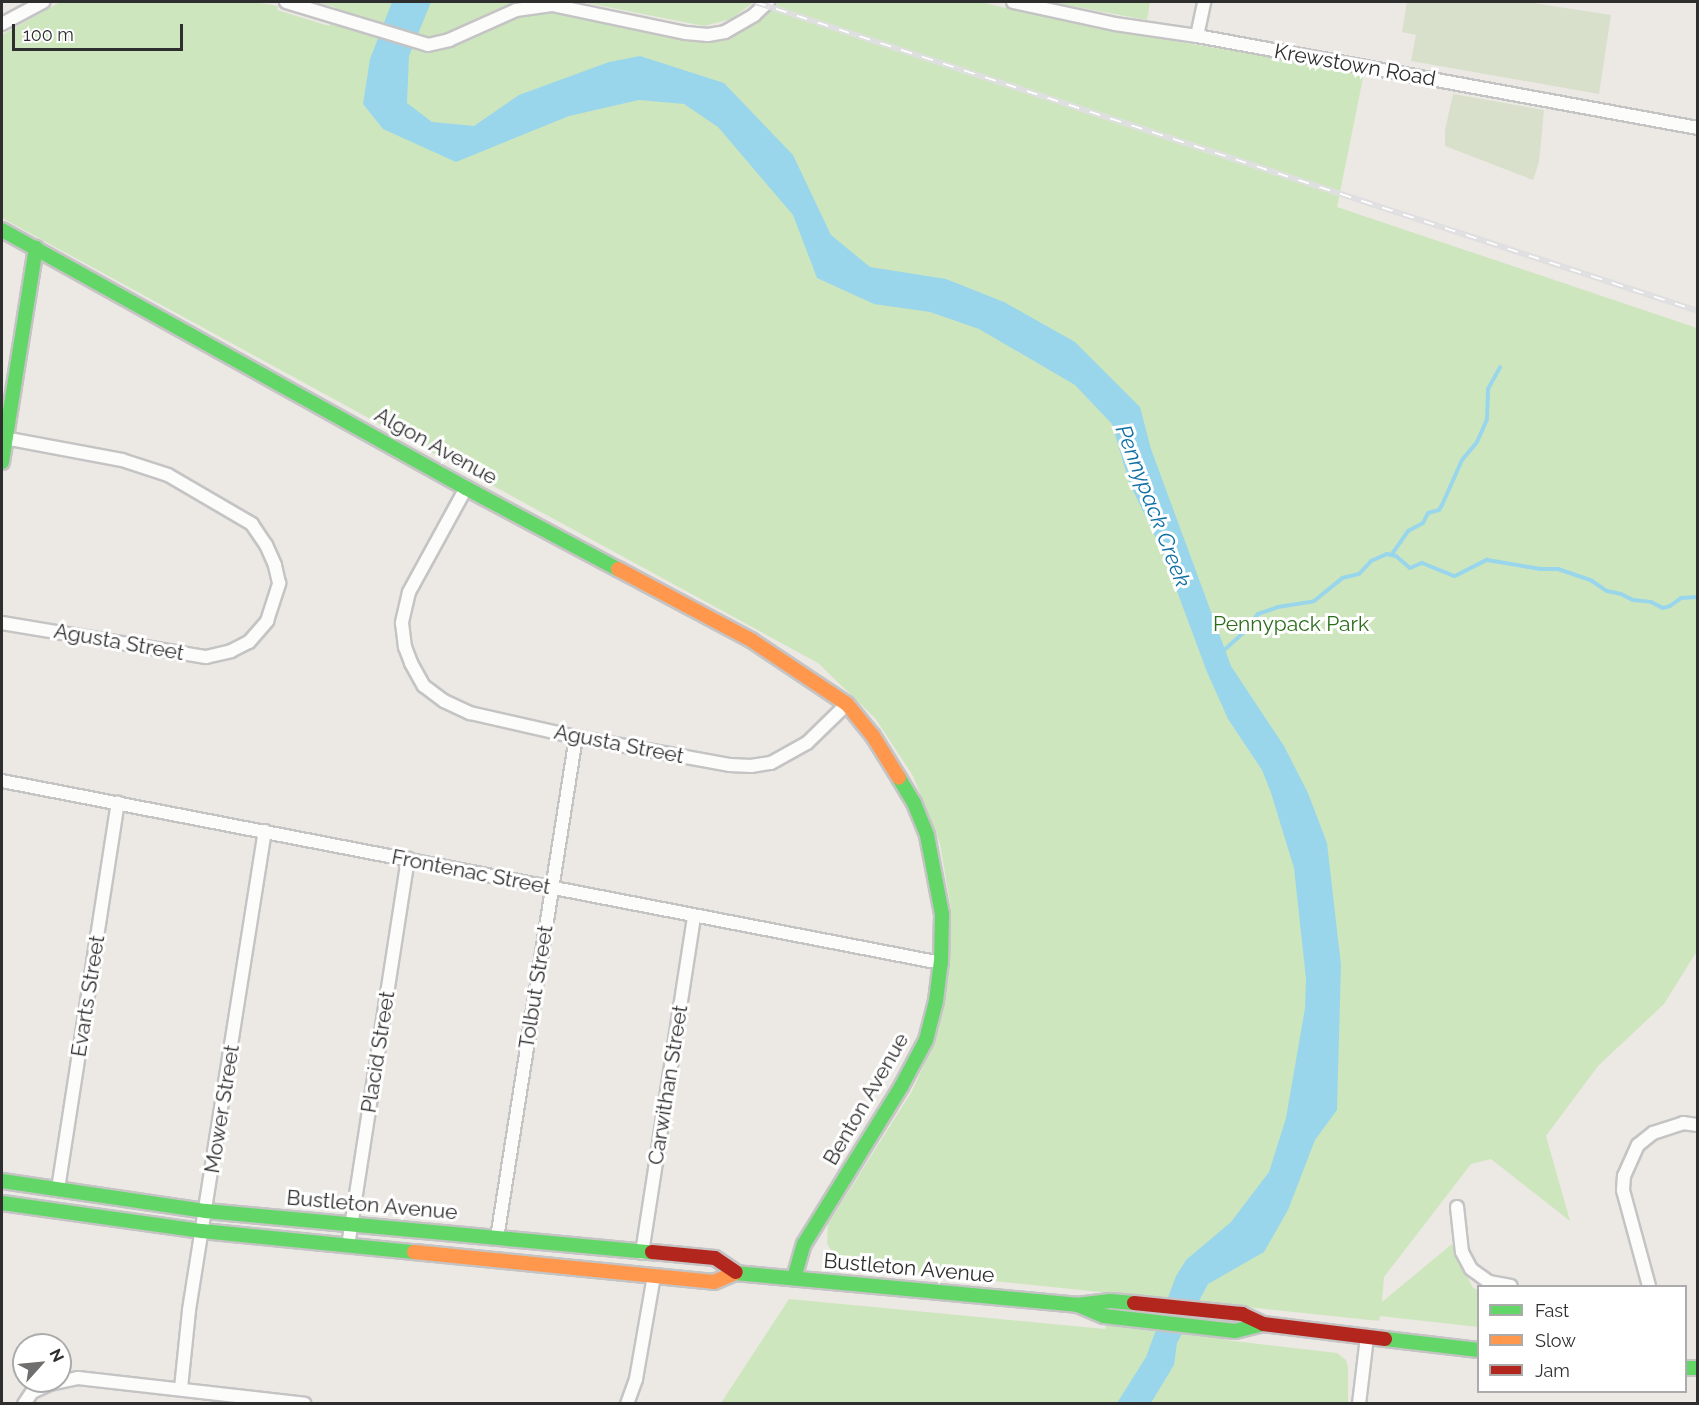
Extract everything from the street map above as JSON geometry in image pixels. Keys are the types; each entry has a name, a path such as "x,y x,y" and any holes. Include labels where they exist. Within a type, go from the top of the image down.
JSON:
{"main road":[{"name":"Algon Avenue","path":"2,230 466,488 751,640 847,704"},
{"path":"2,462 3,438 36,248"},
{"name":"Benton Avenue","path":"794,1278 804,1244 901,1087 926,1040 936,1001 941,963 942,914 927,835 914,803 894,768 847,704"},
{"name":"Bustleton Avenue","path":"2,1180 206,1211 715,1258 736,1272 1077,1305 1110,1301 1242,1314 1263,1324 1477,1350"},
{"name":"Bustleton Avenue","path":"2,1203 202,1231 714,1282 736,1272"},
{"name":"Bustleton Avenue","path":"1077,1305 1104,1316 1235,1331 1263,1324"}],"street":[{"path":"2,24 43,2"},
{"path":"286,2 421,44 436,44 516,10 552,5 687,33 708,35 725,32 754,15 768,2"},
{"name":"Krewstown Road","path":"1013,2 1115,24 1197,36 1698,128"},
{"path":"1197,36 1203,2"},
{"name":"Agusta Street","path":"2,622 206,657 235,649 249,642 267,621 274,607 279,584 276,565 252,524 168,475 122,460 3,438"},
{"name":"Agusta Street","path":"466,488 409,592 402,623 404,644 411,663 424,686 444,701 470,713 576,737 730,765 751,766 771,763 807,743 847,704"},
{"name":"Tolbut Street","path":"497,1238 576,737"},
{"name":"Frontenac Street","path":"2,781 694,917 941,963"},
{"name":"Evarts Street","path":"58,1189 118,804"},
{"name":"Mower Street","path":"181,1388 189,1310 265,831"},
{"name":"Placid Street","path":"348,1246 408,859"},
{"name":"Carwithan Street","path":"642,1253 694,917"},
{"path":"1648,1285 1623,1190 1624,1176 1638,1145 1653,1133 1667,1126 1683,1123 1698,1125"},
{"path":"1456,1207 1462,1252 1471,1269 1489,1282 1502,1285"},
{"path":"627,1404 636,1379 654,1276"},
{"path":"1359,1404 1367,1337"},
{"path":"24,1402 32,1392 50,1384 78,1378 305,1404"}],"green space":[{"name":"Pennypack Park","path":"60,2 254,2 278,6 277,10 329,26 335,7 315,2 516,2 463,26 466,40 521,17 548,13 577,16 694,41 720,40 737,33 778,2 980,2 1090,27 1364,73 1337,207 1697,328 1697,951 1664,1004 1598,1066 1546,1136 1570,1221 1491,1159 1471,1164 1384,1277 1382,1302 1452,1244 1473,1288 1477,1290 1477,1327 1380,1316 1379,1321 1237,1306 1225,1340 1337,1353 1346,1360 1348,1367 1348,1403 721,1403 789,1299 1105,1329 1119,1294 917,1273 850,1262 833,1254 827,1243 828,1224 912,1091 929,1054 951,909 940,844 913,776 875,718 818,663 2,218 2,35"},
{"path":"582,2 754,2 731,19 704,26"},
{"path":"1050,2 1150,2 1147,20"},
{"path":"1407,2 1527,2 1611,15 1599,94 1411,61 1416,35 1402,32"},
{"path":"1453,94 1544,110 1539,162 1533,180 1445,146 1445,130"}],"water":[{"name":"Pennypack Creek","path":"392,2 431,2 409,56 407,103 432,122 474,126 519,95 609,62 640,56 724,83 793,155 831,235 870,267 946,279 1004,302 1075,342 1140,407 1151,449 1231,666 1284,746 1308,793 1327,843 1341,965 1337,1110 1315,1140 1288,1210 1264,1252 1208,1284 1177,1343 1174,1365 1151,1403 1117,1403 1146,1357 1176,1276 1186,1260 1231,1222 1269,1172 1286,1118 1305,1008 1306,979 1294,868 1271,793 1262,770 1228,719 1207,672 1162,551 1129,482 1112,424 1075,385 979,329 930,312 874,304 817,278 793,215 718,127 684,104 639,100 569,116 456,162 383,129 363,104 370,59"}],"waterway":[{"path":"1392,554 1408,531 1423,523 1428,513 1439,510 1442,505 1462,460 1477,442 1482,431 1487,419 1488,389 1500,367"},
{"path":"1222,652 1245,631 1258,614 1278,607 1314,601 1342,578 1359,574 1371,561 1387,554 1396,556 1410,568 1422,563 1455,576 1487,560 1540,569 1558,569 1592,581 1607,591 1633,600 1651,602 1663,608 1681,598 1698,597"}],"railway":[{"path":"755,2 1698,311"}],"traffic: fast":[{"path":"2,230 466,488 618,569"},
{"path":"2,462 36,248"},
{"path":"794,1278 804,1244 901,1087 926,1040 936,1001 941,963 942,914 927,835 914,803 899,778"},
{"path":"2,1181 206,1211 652,1252"},
{"path":"2,1203 202,1231 414,1252"},
{"path":"735,1273 1077,1305 1110,1301 1134,1303"},
{"path":"1078,1305 1104,1316 1235,1331 1263,1324"},
{"path":"1385,1339 1477,1350"},
{"path":"1687,1368 1698,1368"}],"traffic: slow":[{"path":"618,569 751,640 847,704 873,736 899,778"},
{"path":"414,1252 714,1282 735,1273"}],"traffic: jam":[{"path":"652,1252 715,1258 736,1272"},
{"path":"1134,1303 1242,1314 1263,1324 1385,1339"}]}
